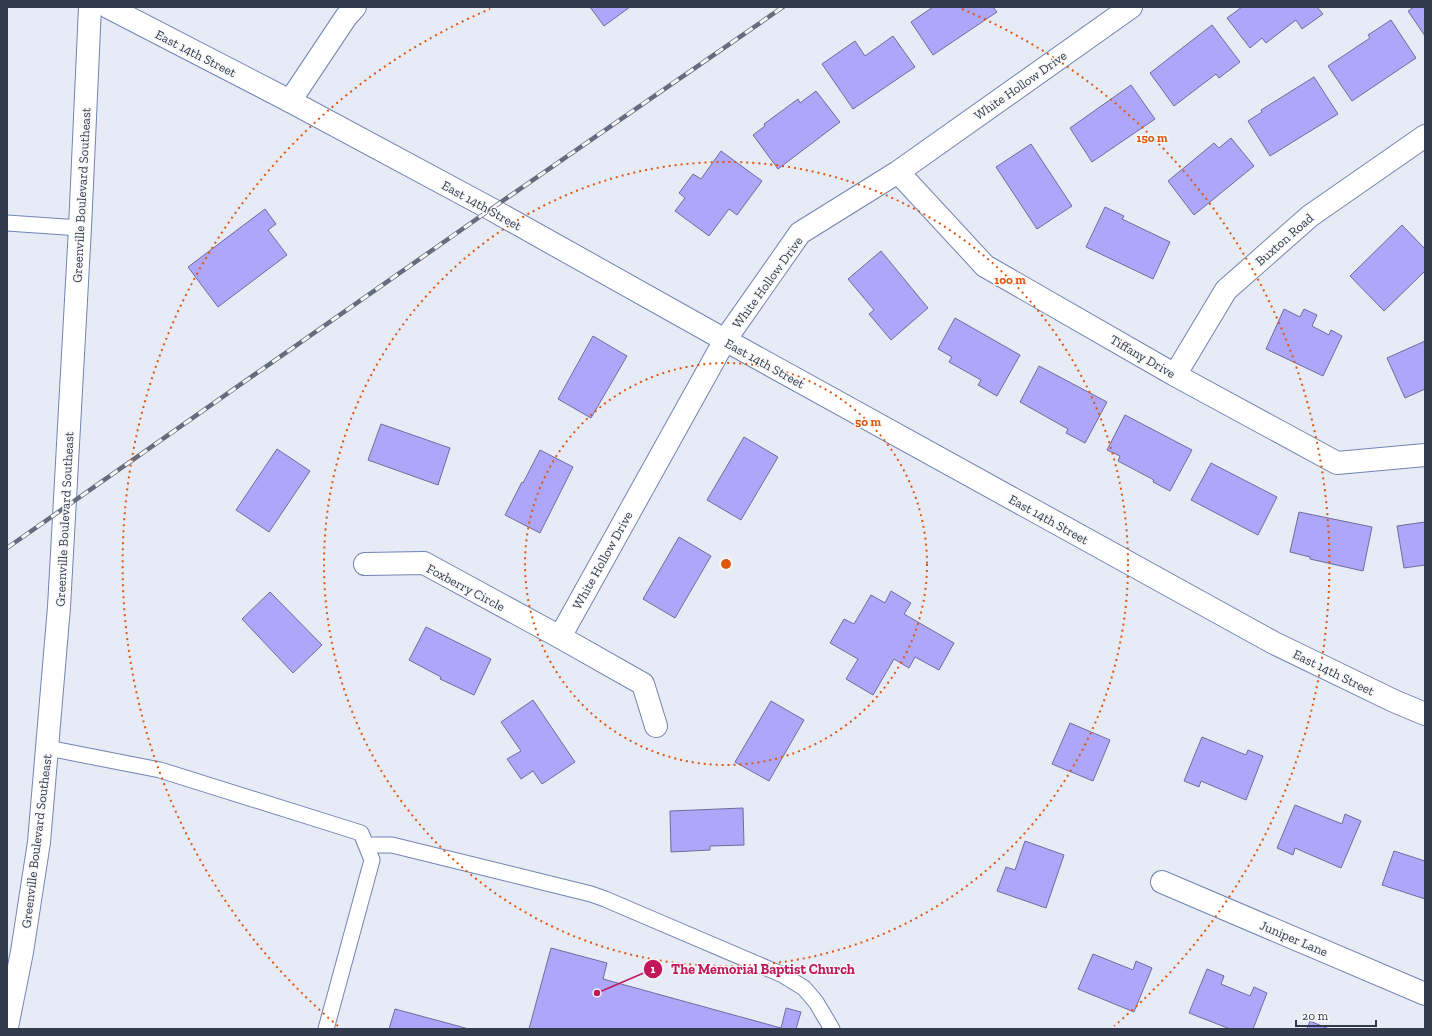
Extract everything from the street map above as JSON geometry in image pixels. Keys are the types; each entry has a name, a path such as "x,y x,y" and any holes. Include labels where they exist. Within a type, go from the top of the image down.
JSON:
{"main road":[{"name":"Greenville Boulevard Southeast","path":"7,1027 22,952 39,842 48,748 59,607 80,228 90,7"},
{"name":"East 14th Street","path":"108,7 290,101 491,209 1274,643 1394,701 1425,714"},
{"path":"290,101 346,17 355,7"},
{"name":"White Hollow Drive","path":"560,637 725,340 800,234 898,172 1131,7"},
{"name":"Buxton Road","path":"1175,374 1226,290 1310,216 1425,136"},
{"name":"Tiffany Drive","path":"898,172 985,266 1175,374 1337,463 1425,455"},
{"name":"Foxberry Circle","path":"365,564 424,564 560,637 643,684 656,726"},
{"name":"Juniper Lane","path":"1162,882 1425,994"}],"lane":[{"path":"7,223 80,228"},
{"path":"48,748 160,770 361,833 372,860 326,1029"},
{"path":"366,845 392,845 591,894 605,899 783,975 804,988 816,1002 832,1029"}],"building":[{"path":"590,7 630,7 604,26"},
{"path":"933,7 993,7 997,12 933,55 911,22"},
{"path":"1242,7 1317,7 1323,14 1302,29 1296,20 1266,43 1262,38 1250,48 1227,18"},
{"path":"1414,7 1425,7 1425,36 1408,11"},
{"path":"1391,20 1416,58 1352,101 1328,66 1370,38 1368,35"},
{"path":"1212,25 1240,62 1219,78 1216,74 1174,106 1150,73"},
{"path":"893,36 915,67 853,109 822,64 855,41 865,56"},
{"path":"1314,77 1338,114 1270,156 1248,121 1262,112 1261,110"},
{"path":"1131,85 1155,119 1092,162 1070,128"},
{"path":"816,91 840,122 778,169 753,135 765,126 764,124 798,99 800,103"},
{"path":"1231,138 1254,166 1194,215 1168,181 1214,143 1219,148"},
{"path":"1031,144 1072,206 1037,229 996,167"},
{"path":"721,151 762,181 737,215 729,209 709,236 675,211 685,198 679,193 693,174 701,179"},
{"path":"1105,207 1124,216 1122,219 1170,242 1153,279 1086,247"},
{"path":"265,209 276,224 268,230 287,255 218,307 188,267"},
{"path":"1402,225 1425,249 1425,271 1384,311 1350,276"},
{"path":"881,251 928,308 891,340 869,314 874,310 848,279"},
{"path":"1284,309 1300,317 1304,309 1317,315 1312,326 1329,335 1331,330 1342,336 1323,376 1266,349"},
{"path":"955,318 1020,355 997,396 978,385 981,380 949,362 952,357 938,349"},
{"path":"593,336 627,356 591,418 558,399"},
{"path":"1425,341 1425,389 1405,398 1387,358"},
{"path":"1039,366 1107,402 1085,443 1066,433 1068,429 1020,402"},
{"path":"1125,415 1192,450 1170,491 1153,482 1154,480 1118,461 1120,456 1107,450"},
{"path":"381,424 450,448 438,485 368,460"},
{"path":"744,437 778,457 741,520 707,500"},
{"path":"277,449 310,471 269,532 236,510"},
{"path":"540,450 573,467 540,533 505,515"},
{"path":"1211,463 1277,497 1258,535 1191,500"},
{"path":"1299,512 1372,527 1363,571 1310,559 1310,557 1290,552"},
{"path":"1425,522 1425,565 1404,568 1397,526"},
{"path":"679,537 711,556 675,618 643,599"},
{"path":"891,591 911,603 904,614 954,643 939,670 915,657 909,668 894,659 873,695 846,679 858,659 830,643 844,619 854,624 871,595 885,603"},
{"path":"270,592 322,645 293,673 242,619"},
{"path":"426,627 491,659 474,695 440,679 441,677 409,660"},
{"path":"533,700 575,762 542,784 533,771 521,779 507,759 521,751 501,722"},
{"path":"771,701 804,720 769,781 735,762"},
{"path":"1070,723 1110,740 1093,781 1052,764"},
{"path":"1202,737 1246,755 1248,750 1263,756 1246,800 1201,781 1199,787 1184,781"},
{"path":"1295,805 1342,824 1345,814 1361,821 1341,868 1295,848 1293,855 1277,848"},
{"path":"743,808 744,845 710,846 710,850 671,852 670,811"},
{"path":"1025,841 1064,855 1046,908 997,891 1006,867 1015,870"},
{"path":"1394,851 1425,861 1425,899 1382,885"},
{"path":"551,948 607,963 603,979 781,1028 786,1008 801,1012 796,1029 529,1029"},
{"path":"1093,954 1133,970 1136,961 1152,968 1134,1012 1078,989"},
{"path":"1207,969 1224,976 1221,984 1250,996 1254,987 1267,993 1253,1029 1230,1029 1189,1013"},
{"path":"395,1009 469,1029 389,1029"},
{"path":"1310,1021 1329,1029 1307,1029"}],"railway":[{"path":"7,548 491,209 783,7"}],"place":[{"name":"The Memorial Baptist Church","path":"597,993"}]}
